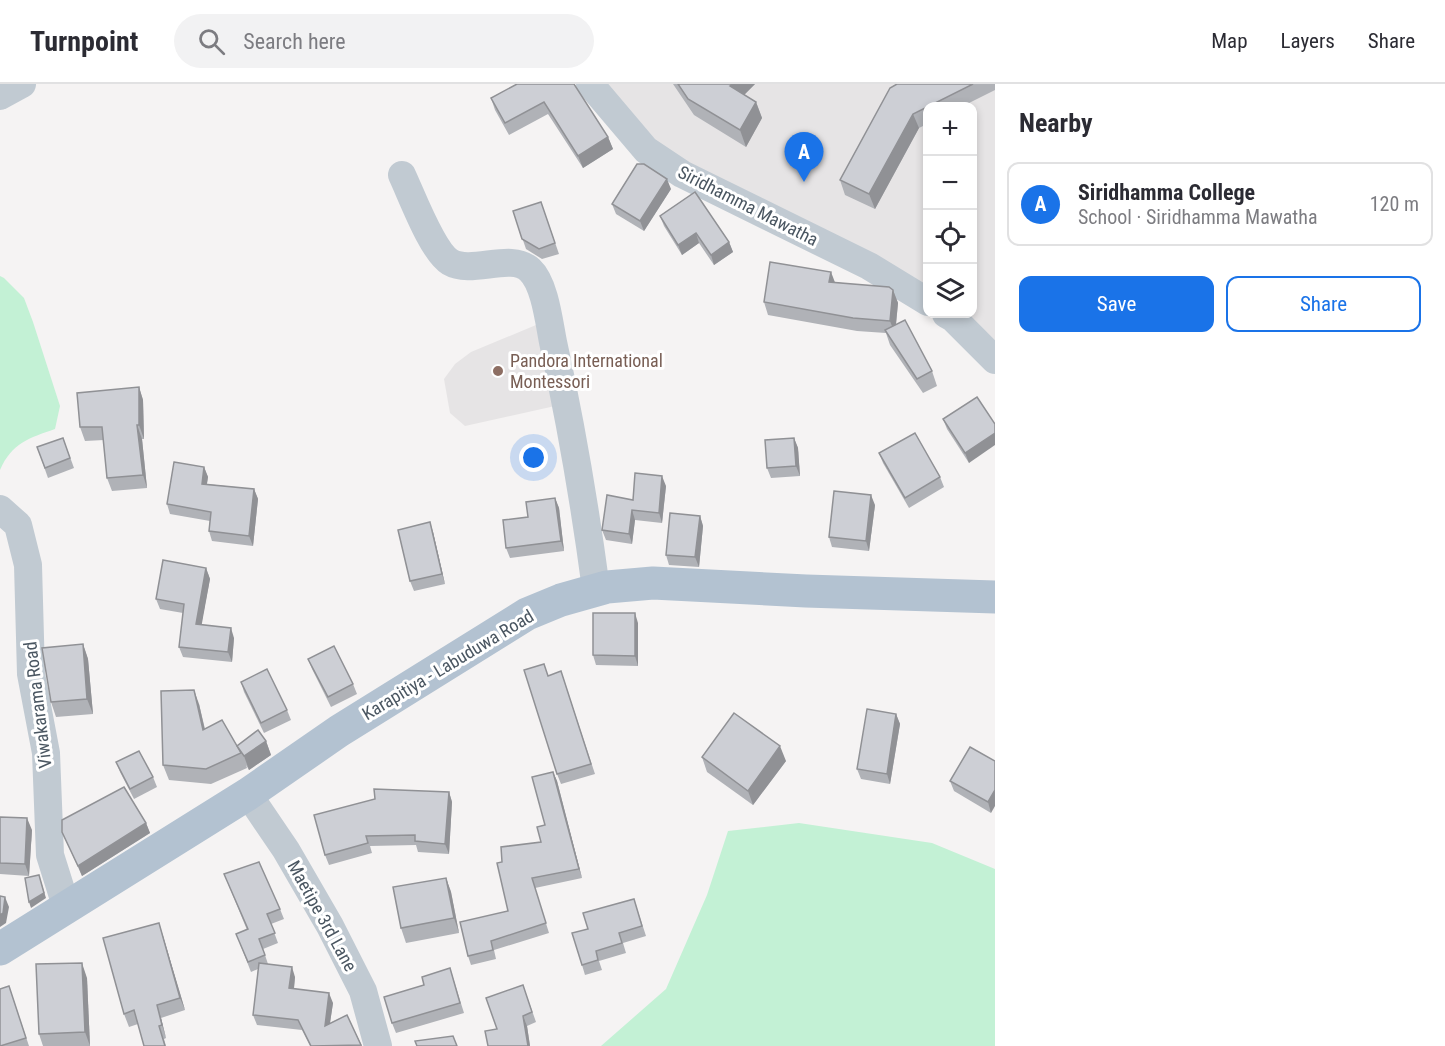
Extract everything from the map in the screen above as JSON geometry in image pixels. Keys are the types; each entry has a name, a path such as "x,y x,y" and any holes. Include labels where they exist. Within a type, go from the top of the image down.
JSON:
{"main road":[{"name":"Karapitiya - Labuduwa Road","path":"0,949 248,794 339,731 527,614 561,600 596,589 653,583 995,597"}],"street":[{"path":"0,96 22,84"},
{"name":"Siridhamma Mawatha","path":"590,84 646,150 682,174 869,266 923,300"},
{"path":"402,175 437,250 450,262 467,266 515,263 530,269 542,290 566,400 596,589"},
{"path":"953,318 995,360"},
{"name":"Viwakarama Road","path":"0,508 18,525 28,566 31,674 46,753 50,855 67,909"},
{"name":"Maetipe 3rd Lane","path":"248,794 286,850 330,926 363,991 378,1046"}],"shaded area":[{"path":"590,84 995,84 995,360 950,318 977,318 977,102 923,102 923,300 682,174"},
{"name":"Pandora International Montessori","path":"536,325 555,406 465,426 450,413 444,379 455,364 471,352"}],"green space":[{"path":"0,276 24,298 60,406 55,429 22,443 10,453 0,470"},
{"path":"799,823 932,843 995,869 995,1046 601,1046 666,989 707,895 728,831"}],"building":[{"path":"517,84 574,84 608,137 578,156 544,102 505,123 491,98"},
{"path":"678,84 733,84 730,86 756,102 740,130 688,99"},
{"path":"897,84 973,84 937,102 923,102 923,109 913,114 869,194 840,180 890,88"},
{"path":"637,164 644,164 667,179 640,221 612,204"},
{"path":"695,192 729,242 711,255 696,233 678,245 660,216"},
{"path":"541,202 555,243 539,249 522,239 513,211"},
{"path":"770,262 831,272 829,282 889,287 893,290 890,321 853,318 764,302"},
{"path":"905,320 932,371 917,379 885,330"},
{"path":"139,387 139,425 137,425 143,475 107,478 102,427 80,427 77,393"},
{"path":"977,397 995,424 995,433 965,453 943,419"},
{"path":"915,433 940,477 905,498 879,453"},
{"path":"63,438 70,458 45,468 37,447"},
{"path":"794,438 796,466 767,468 765,440"},
{"path":"174,462 204,467 202,484 254,489 249,536 209,531 211,512 167,504"},
{"path":"635,473 662,476 659,513 632,510 629,534 602,530 607,495 633,500"},
{"path":"834,491 871,495 866,541 829,537"},
{"path":"555,498 561,541 506,548 503,520 528,517 526,502"},
{"path":"670,513 700,516 695,557 666,555"},
{"path":"430,522 442,574 410,581 398,530"},
{"path":"163,560 206,568 196,624 231,628 228,652 179,647 184,604 156,599"},
{"path":"593,613 635,613 635,656 593,655"},
{"path":"83,644 87,699 51,702 42,648"},
{"path":"334,646 353,684 328,697 308,659"},
{"path":"544,664 548,676 561,671 591,764 557,774 524,670"},
{"path":"267,669 287,710 261,723 241,682"},
{"path":"194,690 203,730 222,720 241,753 206,769 163,765 161,691"},
{"path":"867,709 896,714 887,774 857,769"},
{"path":"734,713 780,746 748,791 702,757"},
{"path":"258,730 266,741 244,756 237,746"},
{"path":"970,747 995,761 995,790 988,802 950,781"},
{"path":"139,751 153,777 130,789 116,762"},
{"path":"553,772 579,869 532,878 546,923 491,941 493,950 468,956 460,922 508,911 497,863 502,862 501,847 541,842 537,827 545,825 532,777"},
{"path":"124,787 146,823 78,866 62,832 62,820"},
{"path":"374,789 449,792 445,844 415,841 415,835 366,836 368,843 325,855 314,815 375,799"},
{"path":"0,817 27,818 25,864 0,863"},
{"path":"259,862 280,909 267,914 275,933 259,939 265,955 248,962 236,934 248,929 224,874"},
{"path":"39,875 44,893 29,902 25,878"},
{"path":"446,878 454,918 401,928 393,887"},
{"path":"0,896 5,897 3,913 0,915"},
{"path":"634,899 642,926 619,933 622,943 596,951 598,960 582,965 572,933 588,929 583,913"},
{"path":"159,923 180,998 157,1005 162,1025 159,1026 165,1046 144,1046 134,1010 124,1014 103,938"},
{"path":"82,963 85,1032 39,1034 36,964"},
{"path":"259,963 292,967 289,988 329,993 325,1026 347,1015 361,1045 311,1046 298,1020 253,1015"},
{"path":"450,968 460,1003 392,1023 384,997 424,985 422,977"},
{"path":"523,985 532,1012 523,1016 528,1046 488,1046 485,1031 497,1029 486,998"},
{"path":"9,986 26,1038 0,1046 0,989"},
{"path":"453,1036 457,1046 417,1046 415,1041"}],"place":[{"name":"Siridhamma College","path":"804,182"},
{"name":"Pandora International Montessori","path":"498,371"}]}
